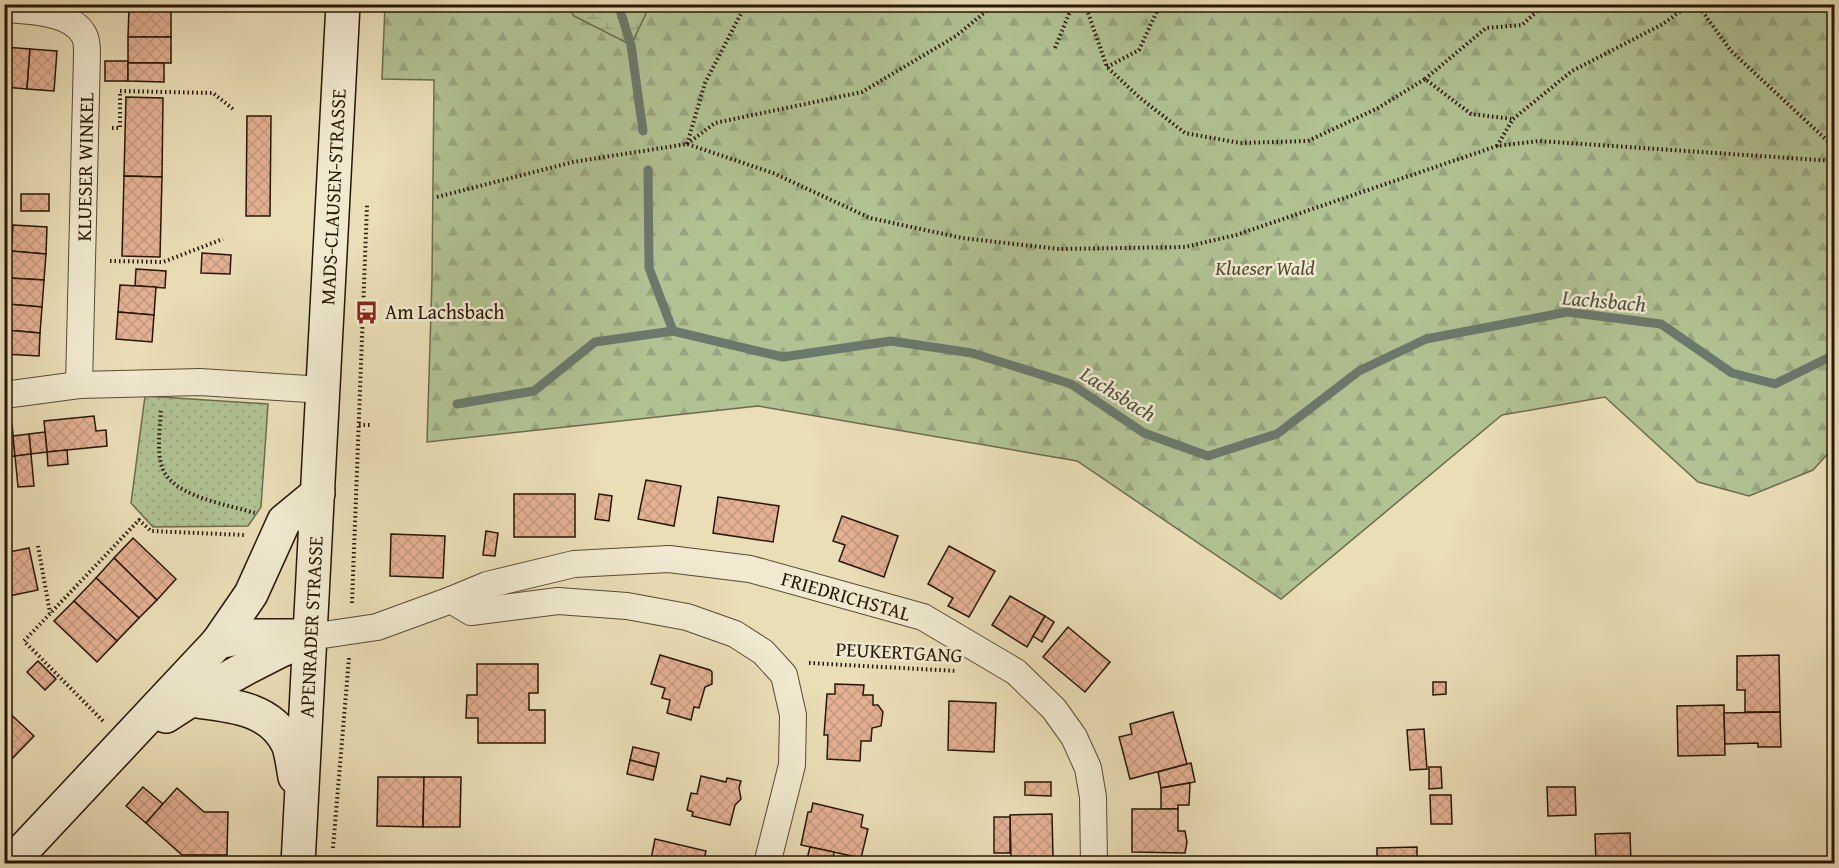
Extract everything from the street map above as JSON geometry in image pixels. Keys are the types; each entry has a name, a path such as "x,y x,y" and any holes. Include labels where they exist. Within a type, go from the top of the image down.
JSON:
{"street":[{"name":"MADS-CLAUSEN-STRASSE","path":"323,390 343,4"},
{"name":"KLUESER WINKEL","path":"4,9 42,12 70,22 84,36 87,54 86,128 79,385"},
{"path":"4,395 79,385 200,382 323,390"},
{"name":"APENRADER STRASSE","path":"298,864 323,390"},
{"path":"10,864 218,642 251,594 279,532 318,493"},
{"name":"FRIEDRICHSTAL","path":"310,637 377,627 487,585 574,564 669,560 750,569 923,617 1016,672 1054,709 1074,736 1088,768 1093,797 1094,864"},
{"path":"450,600 471,612 558,601 627,606 687,617 735,634 763,652 784,675 793,715 792,765 766,864"},
{"path":"218,642 246,636 310,637"},
{"path":"124,743 189,700 276,652 310,637"},
{"path":"189,700 243,708 273,723 288,746 301,811"}],"path":[{"path":"687,144 705,82 746,4"},
{"path":"687,144 715,123 862,92 956,36 995,4"},
{"path":"1055,48 1073,4"},
{"path":"1088,4 1088,13 1107,67 1140,98 1185,133 1240,143 1308,141 1378,108 1425,79 1486,28 1522,25 1545,4"},
{"path":"1107,67 1139,50 1158,9 1173,4"},
{"path":"1497,146 1513,119 1572,71 1663,24 1690,4"},
{"path":"1696,4 1731,51 1834,147"},
{"path":"1425,79 1471,114 1513,119"},
{"path":"86,128 120,128 120,91 213,93 233,109"},
{"path":"436,197 573,162 687,144 773,173 870,218 962,238 1059,249 1185,247 1226,238 1497,146 1539,141 1834,160"},
{"path":"333,852 351,630 367,202"},
{"path":"82,260 163,262 223,239"},
{"path":"162,383 159,451 165,475 185,492 279,532"},
{"path":"358,425 370,425"},
{"path":"124,743 24,641 139,520 150,531 241,534 279,532"},
{"path":"38,546 50,613"},
{"name":"PEUKERTGANG","path":"784,675 809,663 962,671"}],"green space":[{"name":"Klueser Wald","path":"385,5 1834,5 1834,447 1813,470 1749,496 1698,482 1605,397 1502,415 1281,599 1077,461 758,406 427,442 432,279 434,80 382,79"},
{"path":"567,5 650,5 631,45 574,16"},
{"path":"145,396 268,404 261,507 248,526 153,527 131,503"}],"building":[{"path":"136,4 160,4 160,8 171,8 171,37 128,37 129,8 136,8"},
{"path":"128,37 171,37 171,63 128,63"},
{"path":"4,47 30,49 27,89 4,87"},
{"path":"30,49 57,51 54,91 27,89"},
{"path":"105,61 128,61 128,81 105,81"},
{"path":"128,63 164,63 164,82 128,81"},
{"path":"126,97 163,98 162,177 124,176"},
{"path":"247,116 271,116 270,216 246,216"},
{"path":"124,176 162,177 160,257 122,256"},
{"path":"21,194 49,194 49,211 21,211"},
{"path":"13,225 47,227 46,254 11,251"},
{"path":"11,251 46,254 44,280 9,278"},
{"path":"202,253 231,255 230,274 201,273"},
{"path":"136,269 166,271 165,288 135,286"},
{"path":"9,278 44,280 42,307 7,304"},
{"path":"120,285 156,287 154,315 118,312"},
{"path":"7,304 42,307 40,333 6,330"},
{"path":"118,312 154,315 152,342 116,339"},
{"path":"6,330 40,333 39,356 4,354"},
{"path":"94,416 96,431 106,430 107,446 47,452 44,421"},
{"path":"12,424 15,456 4,457 4,425"},
{"path":"45,432 47,452 31,454 29,434"},
{"path":"29,434 31,454 15,456 13,436"},
{"path":"67,450 68,464 48,466 47,452"},
{"path":"31,454 34,486 18,487 15,456"},
{"path":"646,480 681,486 674,526 638,519"},
{"path":"514,494 575,494 575,537 514,537"},
{"path":"599,494 612,496 609,521 595,519"},
{"path":"718,497 779,506 773,542 713,533"},
{"path":"842,516 898,536 884,577 839,561 845,545 833,541"},
{"path":"486,531 498,533 495,556 483,555"},
{"path":"391,534 445,536 443,578 390,576"},
{"path":"133,538 176,579 157,600 114,558"},
{"path":"949,546 995,571 969,617 948,606 953,598 928,584"},
{"path":"29,548 38,590 4,597 4,553"},
{"path":"114,558 157,600 139,618 96,578"},
{"path":"96,578 139,618 117,641 74,601"},
{"path":"1010,596 1045,616 1027,647 992,625"},
{"path":"74,601 117,641 97,662 54,621"},
{"path":"1045,616 1054,622 1042,642 1033,636"},
{"path":"1068,627 1110,662 1085,692 1043,657"},
{"path":"660,655 712,672 712,684 705,687 699,708 694,707 691,720 667,713 670,700 662,698 665,688 651,684"},
{"path":"1779,655 1780,712 1745,712 1745,690 1737,690 1737,656"},
{"path":"38,661 56,679 45,690 27,672"},
{"path":"477,664 538,664 538,693 529,693 529,710 545,710 545,743 478,743 478,718 466,718 467,695 477,695"},
{"path":"1433,682 1446,682 1446,694 1433,695"},
{"path":"835,684 864,685 863,695 873,695 873,705 878,705 883,712 881,726 872,728 871,741 861,741 860,761 827,759 828,735 824,735 827,694 835,694"},
{"path":"949,701 996,703 994,752 948,750"},
{"path":"1724,705 1725,755 1678,756 1677,706"},
{"path":"4,708 34,736 4,767"},
{"path":"1173,712 1187,764 1130,779 1119,737 1132,734 1130,724"},
{"path":"1780,712 1781,747 1758,747 1758,743 1725,744 1724,713"},
{"path":"1424,729 1427,769 1410,770 1407,730"},
{"path":"633,747 659,753 656,767 630,760"},
{"path":"630,760 656,767 653,780 627,774"},
{"path":"1191,763 1195,782 1161,788 1158,772"},
{"path":"1429,767 1441,767 1442,788 1429,789"},
{"path":"701,776 726,782 727,778 741,781 739,788 741,799 735,805 730,825 692,816 693,812 687,810 691,793 697,794"},
{"path":"378,777 424,777 423,827 377,826"},
{"path":"424,777 461,777 460,827 423,827"},
{"path":"1025,782 1051,782 1051,796 1025,795"},
{"path":"1190,783 1189,805 1178,805 1178,809 1161,809 1161,788"},
{"path":"143,787 163,804 146,823 126,806"},
{"path":"1547,787 1575,787 1576,815 1548,816"},
{"path":"177,788 204,812 228,812 227,855 182,855 146,823"},
{"path":"1430,795 1451,795 1452,824 1431,824"},
{"path":"813,803 863,815 861,827 868,829 861,858 801,845 808,812 811,812"},
{"path":"1132,809 1178,809 1178,831 1185,831 1187,842 1185,853 1132,852"},
{"path":"1052,814 1053,857 1011,857 1010,815"},
{"path":"994,817 1010,817 1010,853 994,853"},
{"path":"1630,833 1631,862 1639,864 1596,864 1595,834"},
{"path":"655,839 706,851 703,864 650,864"},
{"path":"810,847 834,852 832,864 807,859"},
{"path":"1417,847 1417,864 1377,864 1377,848"},
{"path":"1495,858 1495,864 1458,864 1458,859"},
{"path":"1564,858 1564,864 1519,864 1519,859"}],"waterway":[{"path":"618,4 631,45 643,131"},
{"path":"648,170 649,268 673,331"},
{"name":"Lachsbach","path":"457,404 534,391 595,342 673,331 783,357 891,341 972,353 1071,384 1144,433 1208,456 1277,434 1359,371 1426,339 1567,312 1661,324 1732,373 1775,384 1834,355"}],"place":[{"name":"Am Lachsbach","path":"367,312"}]}
